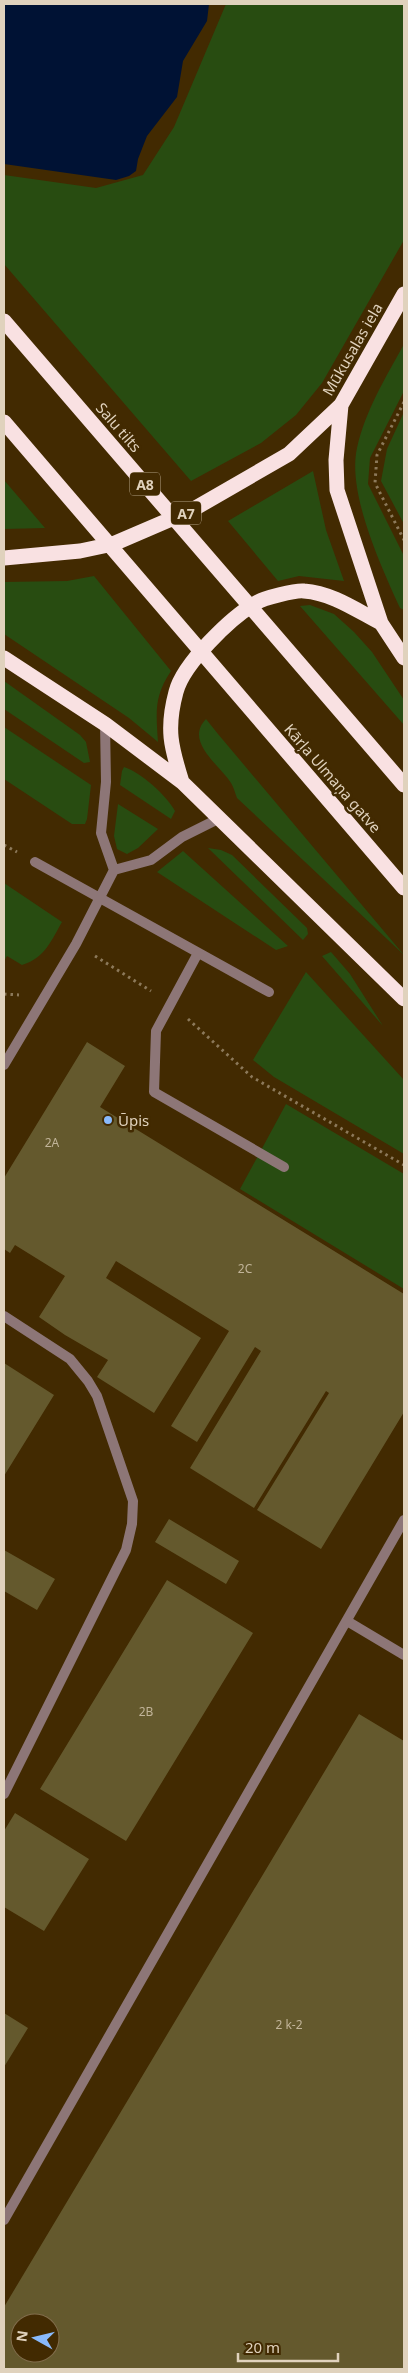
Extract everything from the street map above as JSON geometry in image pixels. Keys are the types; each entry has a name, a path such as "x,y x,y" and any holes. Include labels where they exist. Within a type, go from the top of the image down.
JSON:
{"highway":[{"name":"Mūkusalas iela","path":"4,558 80,552 113,544 168,521 250,479 289,454 341,406 404,294"},
{"name":"Salu tilts","path":"4,321 404,785"},
{"path":"341,406 336,460 337,490 381,623 404,658"},
{"name":"Kārļa Ulmaņa gatve","path":"4,422 404,888"},
{"path":"182,782 171,745 171,714 176,690 192,664 211,640 233,618 258,601 302,591 337,598 381,623"},
{"path":"4,658 105,724 182,782 404,999"}],"lane":[{"path":"105,724 106,782 101,833 114,870"},
{"path":"4,1065 76,944 114,870 151,860 182,837 220,818"},
{"path":"35,862 268,992"},
{"path":"198,953 156,1031 154,1092 284,1167"},
{"path":"4,1316 70,1359 88,1381 96,1396 133,1501 132,1524 126,1550 4,1794"},
{"path":"4,2220 404,1520"},
{"path":"347,1621 404,1655"}],"path":[{"path":"404,402 378,455 375,483 404,540"},
{"path":"76,944 171,1004 252,1077 404,1165"}],"green space":[{"path":"226,4 404,4 404,240 322,383 296,415 261,443 191,481 4,264 4,175 96,188 143,175 174,127"},
{"path":"404,344 404,391 370,458 368,484 404,556 404,610 400,608 375,551 361,507 355,466 357,448 365,421"},
{"path":"404,412 404,524 381,481 387,449"},
{"path":"313,471 326,530 344,581 299,576 278,581 228,521"},
{"path":"4,480 45,528 4,529"},
{"path":"94,576 171,671 165,680 157,705 158,742 129,718 4,634 4,582 67,581"},
{"path":"310,605 334,614 372,652 404,700 404,725 300,606"},
{"path":"4,681 80,735 86,742 90,762 84,763 4,709"},
{"path":"206,719 404,955 237,798 231,783 201,745 200,728"},
{"path":"4,727 91,785 85,824 72,824 4,779"},
{"path":"124,767 145,779 166,798 175,811 171,819 120,785"},
{"path":"118,804 158,829 138,848 127,854 117,849 114,836"},
{"path":"208,848 221,850 232,855 307,928 308,934 303,940"},
{"path":"183,851 288,946 276,950 157,872"},
{"path":"4,883 62,922 51,942 42,953 30,962 22,965 7,956 4,961"},
{"path":"331,952 350,974 383,1026 322,956"},
{"path":"306,972 404,1080 404,1154 274,1077 253,1060"},
{"path":"286,1104 404,1174 404,1289 240,1189"}],"water":[{"path":"4,4 209,4 207,21 183,61 177,97 147,136 138,159 136,171 129,176 116,180 4,164"}],"building":[{"path":"87,1042 125,1066 100,1107 404,1294 404,1412 321,1549 257,1510 329,1393 326,1391 254,1508 190,1468 261,1351 255,1347 197,1442 171,1426 229,1331 116,1261 106,1278 201,1338 154,1413 97,1377 108,1360 65,1335 39,1317 65,1276 15,1245 10,1253 4,1249 4,1178"},
{"path":"4,1363 54,1395 4,1476"},
{"path":"169,1519 239,1561 226,1584 155,1542"},
{"path":"4,1550 55,1579 37,1610 4,1591"},
{"path":"167,1580 253,1633 126,1841 40,1789"},
{"path":"359,1714 404,1741 404,2369 4,2369 4,2307"},
{"path":"15,1813 89,1859 44,1931 4,1907 4,1831"},
{"path":"4,2013 28,2028 4,2067"}],"place":[{"name":"Ūpis","path":"108,1120"}]}
